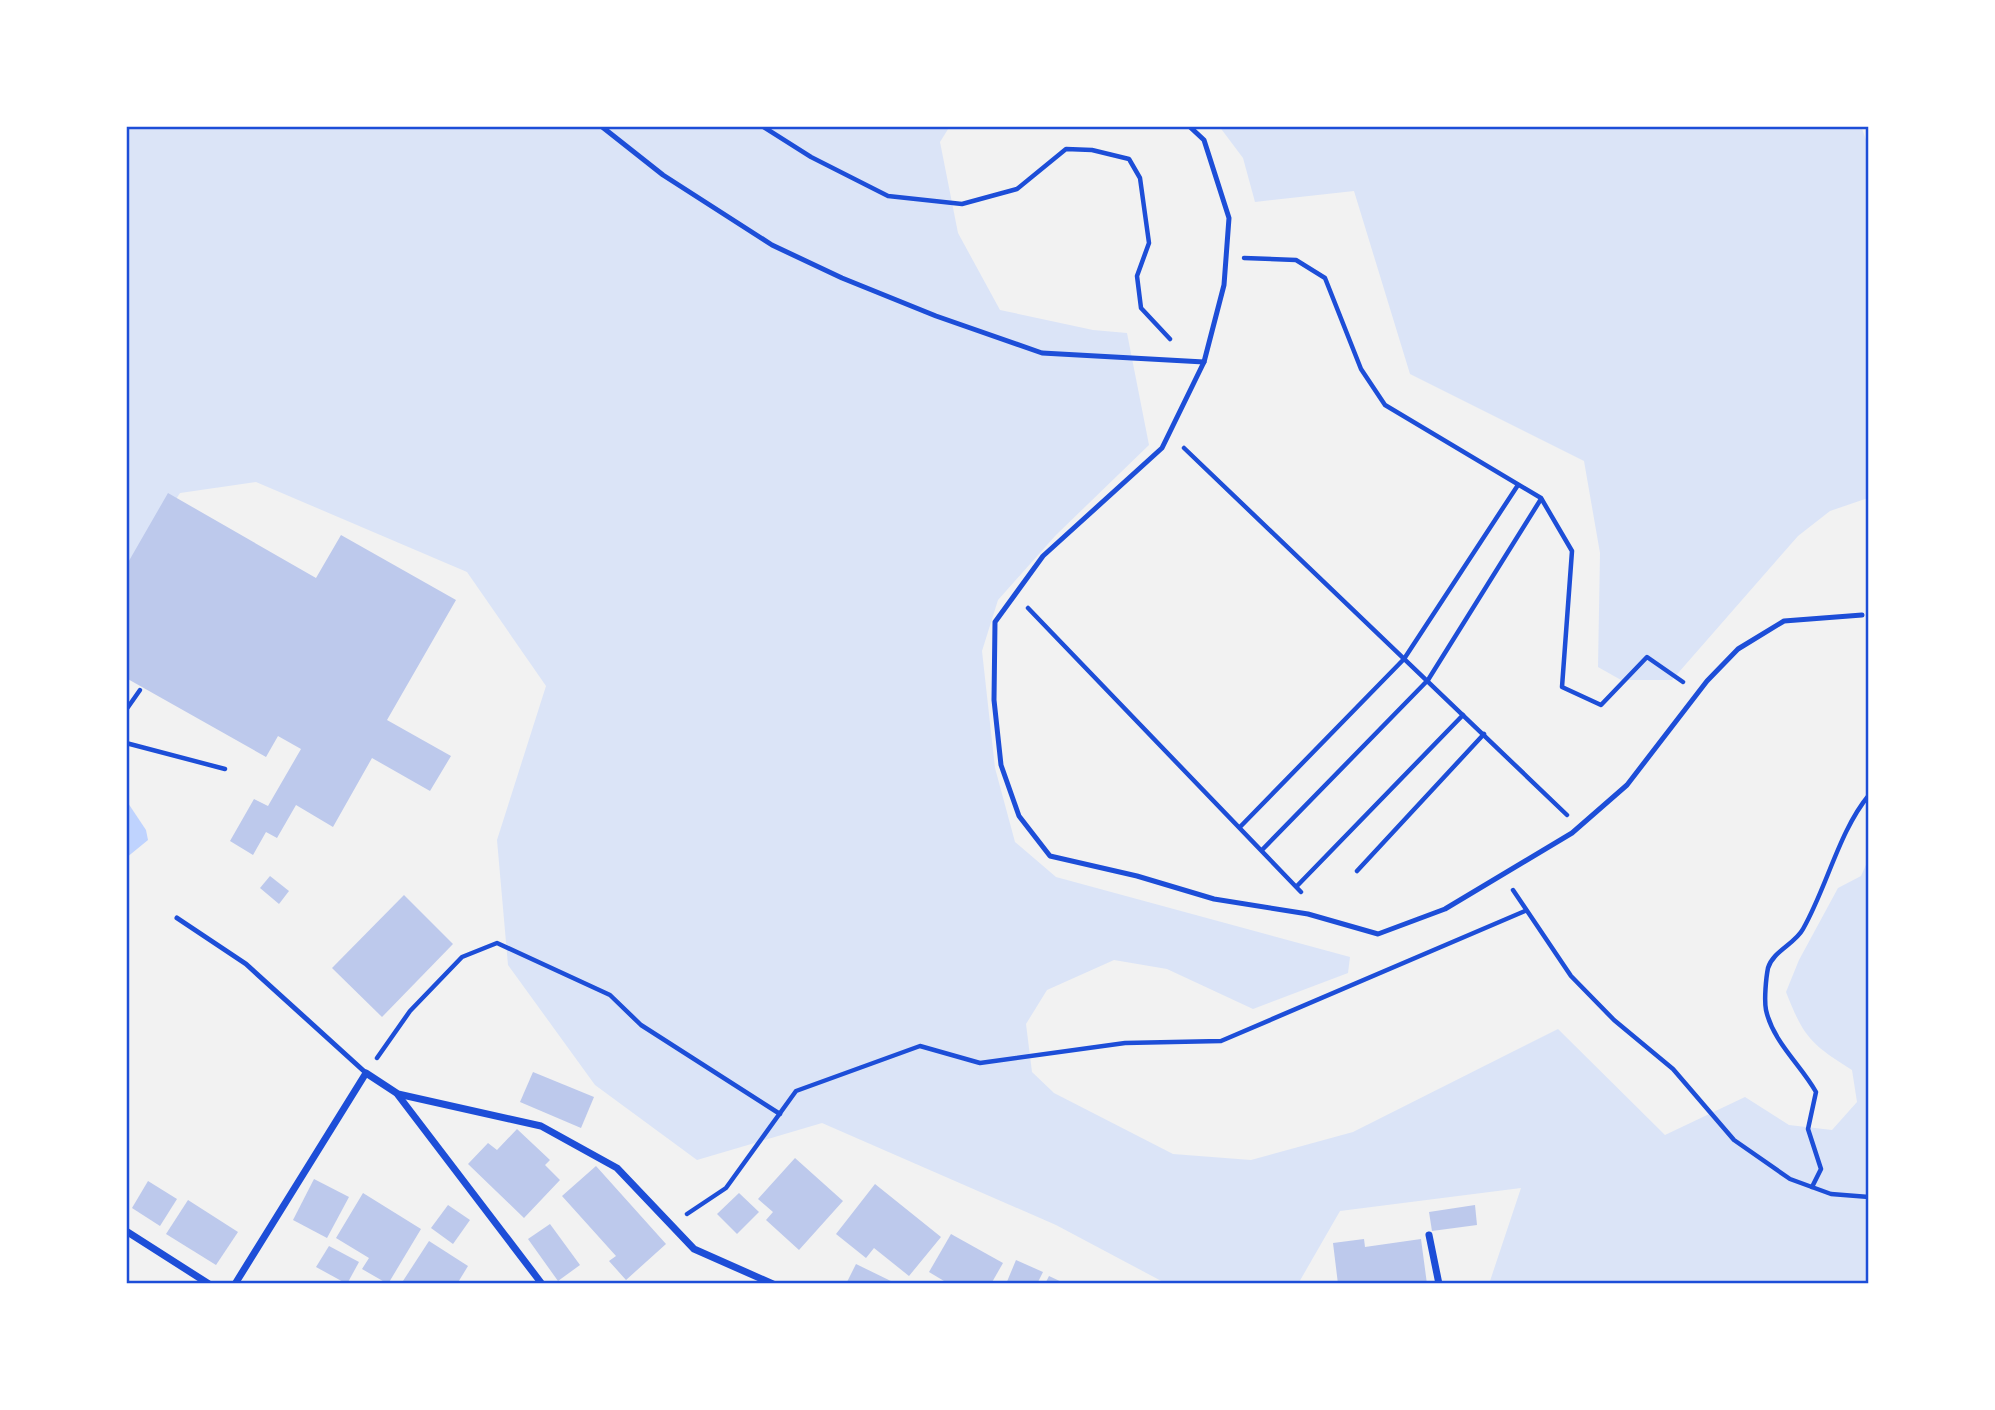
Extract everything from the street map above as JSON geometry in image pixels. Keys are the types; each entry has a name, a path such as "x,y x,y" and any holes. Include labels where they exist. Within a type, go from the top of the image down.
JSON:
{"street":[{"path":"235,1284 366,1073 398,1094 542,1284"},
{"path":"398,1094 541,1126 617,1168 694,1249 773,1284"},
{"path":"126,1231 209,1284"},
{"path":"1429,1236 1439,1284"}],"lane":[{"path":"601,126 663,175 772,245 924,311 1042,353 1204,362"},
{"path":"1189,126 1204,140 1229,219 1224,285 1204,362 1162,448 1043,556 995,622 994,700 1001,765 1019,816 1050,856 1137,876 1214,899 1321,918 1378,934 1445,909 1579,827 1628,785 1699,692 1738,649 1784,621 1862,615"},
{"path":"177,918 246,964 366,1073"}],"path":[{"path":"762,126 811,157 888,196 962,204 1017,189 1066,149 1092,150 1129,159 1140,178 1149,243 1137,276 1141,308 1164,335 1204,362"},
{"path":"1226,258 1296,260 1325,278 1361,369 1385,405 1541,498 1572,551 1562,687 1601,705 1647,657 1699,692"},
{"path":"1170,431 1579,827"},
{"path":"1240,827 1404,659 1518,485"},
{"path":"1262,850 1428,680 1541,498"},
{"path":"1015,595 1297,886 1321,918"},
{"path":"126,710 140,690"},
{"path":"1297,886 1463,715"},
{"path":"1357,871 1484,734"},
{"path":"126,743 225,769"},
{"path":"1812,1187 1821,1169 1808,1129 1816,1092 1779,1041 1766,1010 1768,967 1776,956 1797,940 1815,908 1855,811 1869,795"},
{"path":"1507,873 1516,897 1571,976 1614,1020 1673,1069 1734,1140 1790,1179 1831,1194 1869,1197"},
{"path":"671,1225 726,1188 796,1091 920,1046 979,1063 1125,1043 1221,1041 1525,911"},
{"path":"366,1073 410,1011 462,957 497,943 610,995 641,1024 780,1114"}],"shaded area":[{"path":"126,126 950,126 940,142 958,233 1000,310 1093,330 1127,333 1149,445 1056,535 998,600 982,651 995,768 1015,842 1056,877 1350,957 1348,973 1253,1009 1167,969 1114,960 1047,990 1026,1024 1032,1072 1054,1093 1173,1154 1251,1160 1353,1132 1558,1029 1665,1135 1745,1097 1789,1125 1832,1130 1857,1102 1852,1070 1810,1038 1798,1020 1786,992 1799,960 1838,888 1861,876 1869,858 1869,1284 1489,1284 1521,1188 1340,1211 1298,1284 1167,1284 1056,1225 822,1123 697,1160 595,1085 508,965 497,840 546,686 467,572 256,482 180,493 126,577"},
{"path":"1219,126 1861,126 1869,148 1869,503 1868,498 1830,511 1798,536 1672,680 1621,680 1598,667 1600,553 1584,461 1410,374 1354,191 1255,202 1243,158"}],"water":[{"path":"126,800 146,830 148,840 126,858"}],"building":[{"path":"168,493 316,578 341,535 456,600 387,720 451,756 430,791 372,758 333,827 296,805 277,838 266,832 253,855 230,841 254,799 268,806 301,749 278,736 266,757 126,678 126,566"},
{"path":"270,876 289,891 279,904 260,888"},
{"path":"404,895 453,944 382,1017 332,968"},
{"path":"533,1072 594,1097 581,1128 520,1102"},
{"path":"517,1129 550,1160 545,1165 560,1180 524,1218 468,1164 488,1143 497,1150"},
{"path":"795,1158 843,1201 799,1250 766,1220 773,1212 758,1199"},
{"path":"596,1166 666,1244 626,1280 609,1261 616,1256 562,1196"},
{"path":"314,1179 349,1197 327,1238 293,1220"},
{"path":"148,1181 177,1199 160,1226 132,1208"},
{"path":"875,1184 941,1237 909,1276 874,1248 866,1258 836,1234"},
{"path":"363,1193 421,1229 388,1284 362,1269 369,1258 336,1238"},
{"path":"739,1193 759,1212 737,1234 717,1214"},
{"path":"188,1200 238,1232 216,1265 166,1234"},
{"path":"448,1205 470,1220 453,1244 431,1228"},
{"path":"1475,1205 1477,1225 1432,1231 1429,1212"},
{"path":"550,1224 580,1265 558,1281 528,1239"},
{"path":"951,1234 1003,1263 991,1284 949,1284 929,1272"},
{"path":"1364,1239 1365,1247 1421,1239 1427,1284 1338,1284 1333,1243"},
{"path":"429,1241 468,1266 457,1284 401,1284"},
{"path":"329,1246 359,1262 347,1284 316,1267"},
{"path":"1016,1260 1043,1272 1037,1284 1006,1284"},
{"path":"856,1264 897,1284 846,1284"},
{"path":"1049,1276 1066,1284 1045,1284"}]}
